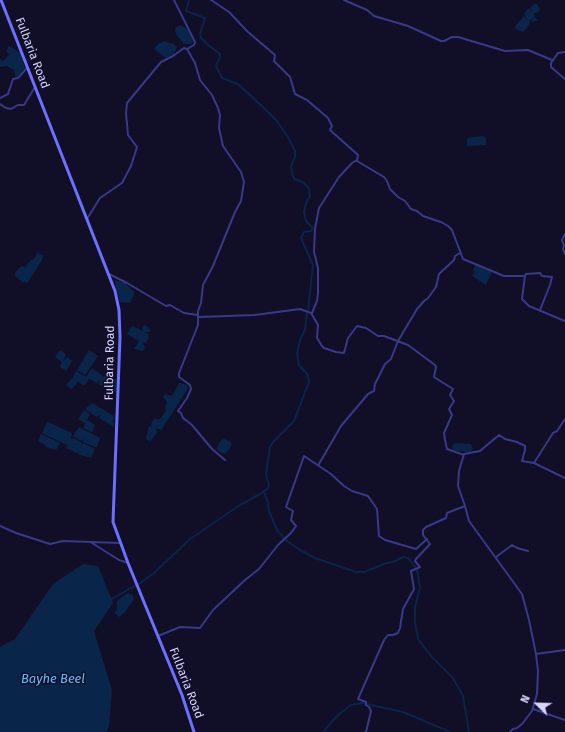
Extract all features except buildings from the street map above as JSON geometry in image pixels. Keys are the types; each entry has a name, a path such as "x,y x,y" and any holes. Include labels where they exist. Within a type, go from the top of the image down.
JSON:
{"main road":[{"name":"Fulbaria Road","path":"1,0 109,274 117,300 120,322 113,522 120,543 182,695 194,732"}],"street":[{"path":"87,219 100,198 122,183 137,147 128,135 126,113 127,103 161,62 174,56 184,48 187,49 194,45 195,42 174,0"},
{"path":"211,0 229,12 248,32 275,55 274,61 290,76 295,94 307,100 323,112 332,124 330,130 358,155 357,160"},
{"path":"344,0 367,10 374,16 408,26 443,41 452,37 458,37 505,51 528,50 552,60"},
{"path":"187,49 195,63 200,80 212,95 218,108 220,115 219,128 224,146 241,172 244,182 241,201 213,266 203,285 198,325 179,373 179,377 190,385 191,389 178,411 212,449 225,460"},
{"path":"565,52 558,52 552,60 551,67 565,79"},
{"path":"0,98 8,94 13,79 18,78 28,68"},
{"path":"0,104 11,109 18,105 24,105 35,86"},
{"path":"357,160 384,177 390,189 398,198 405,201 411,209 417,211 423,216 448,226 452,230 464,260 504,276 525,276 526,274 540,273 542,276 552,277 548,292 540,310"},
{"path":"311,313 317,300 318,293 318,268 314,252 315,229 319,208 339,178 352,163 357,160"},
{"path":"565,234 562,240 565,254"},
{"path":"318,464 341,426 368,394 374,391 375,384 383,367 391,359 398,341 417,309 436,287 439,274 454,260 455,256 460,253"},
{"path":"109,274 166,306 170,306 184,313 198,316 255,315 300,310 311,313 318,325 317,338 320,344 324,348 336,352 344,353 348,338 357,326 366,328 378,336 384,336 408,345 435,365 434,377 452,388 450,395 454,400 449,409 452,415 444,433 447,449 464,455 480,451 499,435 505,439 525,446 522,461 534,463 565,478"},
{"path":"525,276 522,299 529,306 565,321"},
{"path":"534,463 553,432 556,431 565,418"},
{"path":"464,455 459,471 458,486 469,521 522,594 536,654 538,671 537,694 533,709 522,724 512,731"},
{"path":"158,636 180,627 199,629 213,610 259,569 278,545 291,533 296,526 291,520 294,511 286,507 304,456 318,464 352,491 368,496 377,509 379,536 385,540 416,549 427,539"},
{"path":"366,732 371,710 366,704 358,699 385,638 388,635 393,635 398,632 400,628 403,609 413,591 414,585 411,571 420,567 416,559 430,544 422,533 426,527 446,518 447,513 465,506"},
{"path":"0,526 50,544 63,541 120,543"},
{"path":"91,542 116,558 128,563"},
{"path":"496,557 512,545 528,551"},
{"path":"536,654 565,650"},
{"path":"533,709 565,720"}],"water":[{"path":"534,4 537,4 540,9 539,12 534,13 534,17 538,20 533,22 531,21 533,19 529,20 530,23 524,32 517,30 515,28 516,25 524,16 528,19 524,14 528,8 533,12 530,8"},
{"path":"181,25 187,29 191,36 193,41 191,44 184,44 177,36 175,30 176,27"},
{"path":"164,41 174,44 177,47 174,54 166,58 154,49 158,44"},
{"path":"9,46 20,53 25,68 17,77 15,76 14,70 7,66 0,67 0,59 3,61 9,54 6,51"},
{"path":"483,136 486,138 486,145 467,146 467,138"},
{"path":"37,253 43,255 42,260 28,282 22,282 15,276 15,273 21,266 25,267 31,260 34,259"},
{"path":"476,265 492,272 486,285 472,276 475,272 473,270"},
{"path":"115,280 125,283 134,292 130,303 120,302"},
{"path":"144,325 148,327 150,332 143,332 148,334 149,337 146,343 142,342 145,347 143,351 134,349 139,341 127,334 132,326 143,331 142,328"},
{"path":"60,350 66,354 63,361 67,357 72,361 66,371 60,367 62,362 55,357"},
{"path":"89,350 98,356 85,375 77,370"},
{"path":"92,368 102,375 102,378 106,374 116,380 116,392 98,384 100,379 97,383 88,378 89,379 84,386 77,381 77,384 71,389 66,385 72,378 74,379 73,377 76,371 86,377"},
{"path":"179,383 187,385 187,390 162,429 156,428 157,432 153,438 150,441 147,440 146,438 149,426 152,427 151,424 154,419 160,419 166,411 165,407 167,402 163,397 165,394 172,396"},
{"path":"92,403 114,416 114,421 112,420 114,427 99,418 101,414 97,417 86,410 86,408"},
{"path":"84,410 90,414 87,420 95,425 92,432 83,428 86,422 84,423 78,419"},
{"path":"47,422 72,433 71,439 73,438 82,443 80,449 83,443 95,449 91,458 78,454 79,451 77,453 66,448 68,443 67,445 42,433"},
{"path":"79,427 100,438 97,447 83,442 84,438 82,441 73,436"},
{"path":"41,434 60,443 56,450 46,447 38,441"},
{"path":"223,438 232,443 229,450 225,454 221,453 217,449"},
{"path":"453,444 471,444 473,449 470,452 454,450 452,448"},
{"name":"Bayhe Beel","path":"83,564 98,566 113,603 94,631 112,690 109,726 106,732 0,732 0,647 15,639 53,584"},
{"path":"128,593 133,595 134,600 119,617 114,612 117,610 117,601"}],"waterway":[{"path":"189,0 186,11 205,18 200,34 201,38 220,54 216,66 222,78 238,84 267,111 277,121 295,151 295,157 291,166 292,173 294,179 303,182 309,189 310,195 305,206 304,213 306,221 313,228 311,231 304,232 301,238 313,265 308,310"},
{"path":"110,600 140,583 154,573 190,539 268,488 269,485 266,474 270,447 294,421 309,382 308,375 299,365 297,354 300,340 305,330 307,313"},
{"path":"264,491 269,511 277,530 287,541 315,558 356,572 364,572 403,557 408,558 416,568"},
{"path":"417,570 420,587 415,608 415,622 418,639 431,656 453,678 463,696 469,732"},
{"path":"323,732 339,714 351,705 362,703 403,712 450,732"}]}
